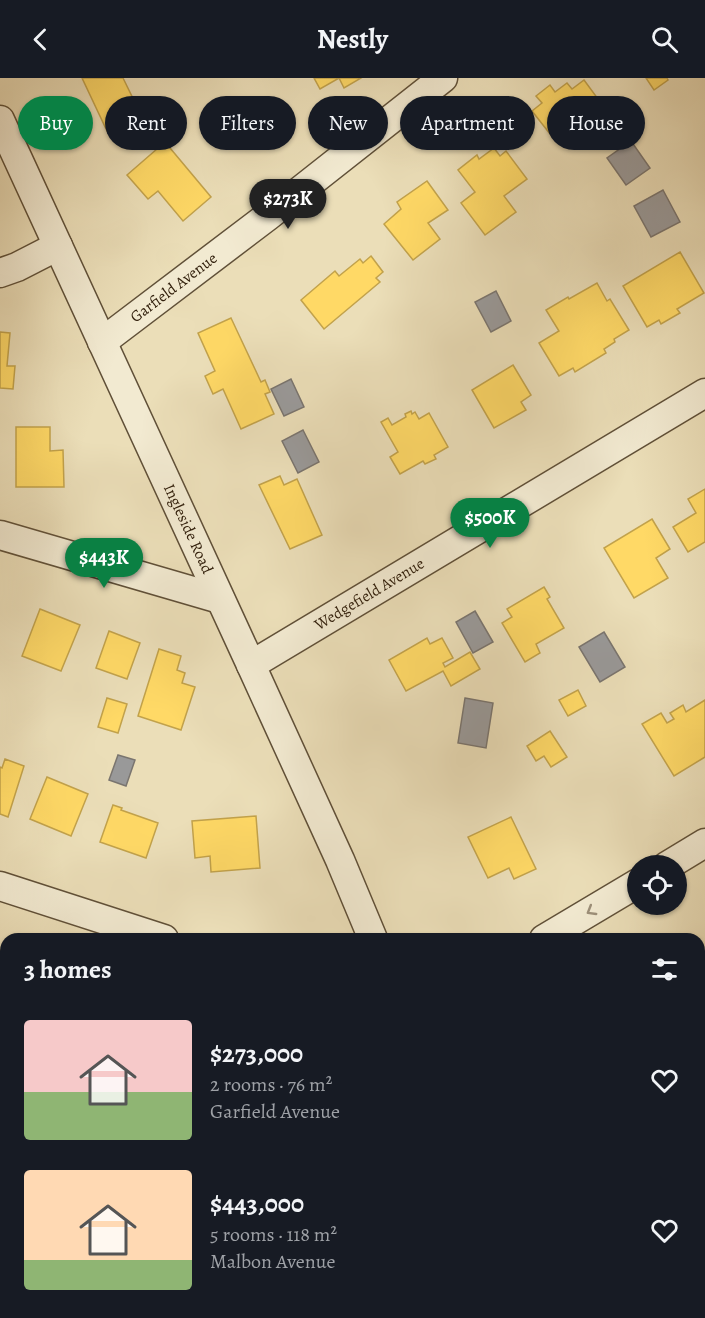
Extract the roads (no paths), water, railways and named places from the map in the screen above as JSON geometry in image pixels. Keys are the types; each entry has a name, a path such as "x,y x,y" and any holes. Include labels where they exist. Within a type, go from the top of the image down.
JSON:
{"street":[{"name":"Garfield Avenue","path":"102,342 268,216 443,78"},
{"name":"Ingleside Road","path":"0,120 340,860 370,933"},
{"path":"0,273 58,246"},
{"name":"Wedgefield Avenue","path":"251,665 705,393"},
{"path":"0,535 220,599"},
{"path":"685,855 705,843"},
{"path":"0,886 146,933"},
{"path":"554,933 627,890"}]}
